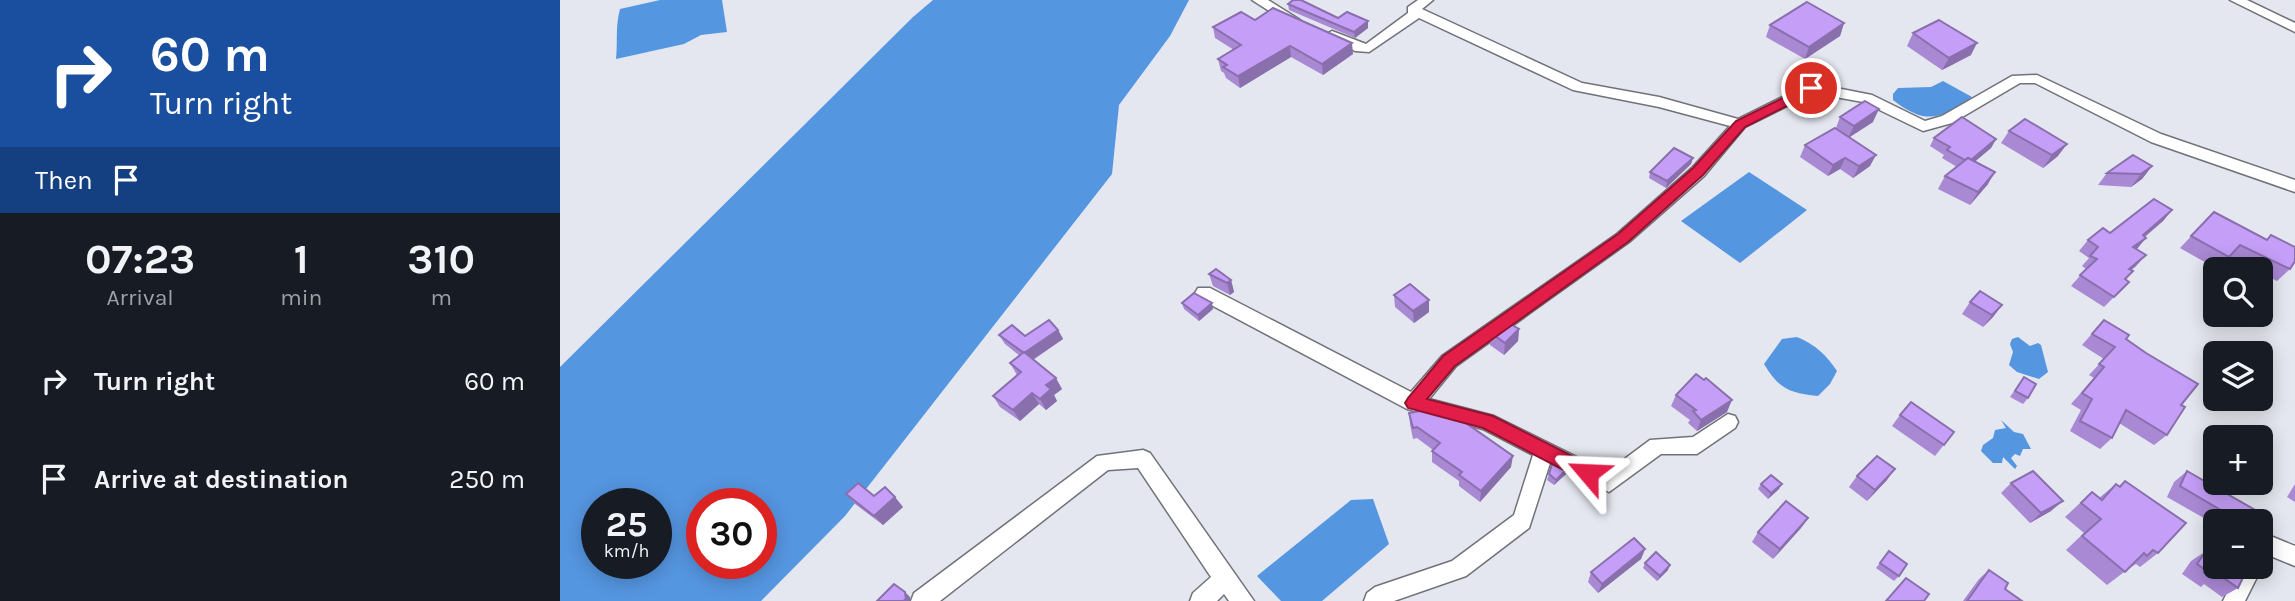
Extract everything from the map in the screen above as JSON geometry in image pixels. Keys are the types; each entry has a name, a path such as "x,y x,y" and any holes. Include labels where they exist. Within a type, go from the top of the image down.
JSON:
{"street":[{"path":"1259,0 1285,17 1360,48 1369,48 1422,7 1578,87 1659,102 1740,124"},
{"path":"2237,0 2295,28"},
{"path":"1414,403 1449,361 1623,238 1698,172 1740,124 1811,88 1867,98 1923,126 1947,121 2017,79 2037,79 2155,138 2295,186"},
{"path":"1204,293 1414,403 1487,422 1609,483 1657,446 1697,445 1728,422"},
{"path":"1375,601 1383,594 1458,569 1522,521 1544,452"},
{"path":"922,601 1104,462 1143,459 1243,601"},
{"path":"2273,547 2295,556"},
{"path":"1200,601 1225,579"},
{"path":"2234,601 2245,579"}],"water":[{"path":"660,0 722,0 727,32 701,35 684,44 616,59 620,9"},
{"path":"933,0 1189,0 1170,36 1119,105 1112,174 845,516 761,601 560,601 560,367"},
{"path":"1943,81 1972,97 1951,111 1933,116 1914,113 1893,100 1893,94 1898,88 1931,87"},
{"path":"1749,172 1807,210 1740,263 1681,221"},
{"path":"1797,337 1820,351 1837,371 1830,384 1818,396 1786,388 1764,364 1782,339"},
{"path":"2018,337 2030,346 2038,343 2041,345 2048,372 2039,379 2017,372 2009,365 2013,352 2010,344 2012,339"},
{"path":"2001,420 2014,432 2023,434 2031,449 2023,449 2020,456 2015,454 2011,458 2017,466 2015,469 2003,457 2002,463 1993,463 1981,451 1983,445 1993,438 1995,430 2006,428"},
{"path":"1373,499 1389,544 1322,601 1281,601 1257,576 1351,500"}],"building":[{"path":"1293,0 1301,0 1338,18 1347,12 1368,21 1354,32 1288,4"},
{"path":"1807,2 1844,23 1809,47 1770,25"},
{"path":"1273,8 1352,43 1322,64 1290,46 1238,76 1223,67 1227,65 1218,59 1241,45 1213,27 1241,12 1255,20"},
{"path":"1939,20 1977,43 1949,58 1913,33"},
{"path":"1865,101 1879,109 1854,126 1840,117"},
{"path":"1962,117 1996,139 1971,160 1965,160 1947,150 1950,147 1934,138"},
{"path":"2025,119 2067,144 2052,155 2009,131"},
{"path":"1835,128 1876,155 1859,166 1845,158 1833,165 1805,145"},
{"path":"1674,148 1693,158 1667,181 1650,172"},
{"path":"2133,155 2152,166 2141,174 2107,173"},
{"path":"1968,158 1995,172 1978,192 1945,176"},
{"path":"2154,199 2172,210 2143,235 2146,238 2133,247 2146,255 2129,269 2133,271 2125,279 2129,282 2114,297 2080,275 2097,259 2090,256 2098,247 2088,240 2103,228 2110,233"},
{"path":"2214,212 2267,240 2271,235 2295,247 2295,261 2290,269 2273,261 2273,257 2265,257 2240,245 2229,257 2191,236"},
{"path":"1216,269 1231,280 1227,283 1209,274"},
{"path":"1410,284 1429,300 1413,311 1394,295"},
{"path":"1980,291 2002,305 1992,315 1970,302"},
{"path":"1194,293 1212,303 1198,315 1182,303"},
{"path":"1049,320 1058,330 1024,353 999,335 1012,325 1025,336"},
{"path":"2104,320 2129,335 2126,339 2146,353 2198,384 2181,405 2185,407 2167,435 2126,410 2112,438 2080,421 2092,399 2082,393 2104,367 2099,364 2115,347 2092,334"},
{"path":"1507,322 1519,329 1505,343 1491,333"},
{"path":"1024,352 1056,378 1046,385 1051,389 1040,399 1032,393 1013,410 993,396 1021,372 1010,363"},
{"path":"1696,374 1704,380 1706,378 1732,400 1701,420 1693,411 1696,410 1676,395"},
{"path":"2024,377 2036,384 2028,398 2015,391"},
{"path":"1911,402 1954,432 1944,445 1900,415"},
{"path":"1437,408 1450,412 1513,456 1481,491 1459,475 1462,472 1432,451 1440,443 1417,427 1413,428 1409,413"},
{"path":"1877,456 1895,469 1875,490 1857,476"},
{"path":"1553,461 1567,469 1556,480 1549,474"},
{"path":"2033,471 2063,501 2041,513 2011,483"},
{"path":"2187,471 2203,480 2203,495 2229,495 2254,509 2219,509 2180,486"},
{"path":"1771,475 1782,484 1771,493 1761,484"},
{"path":"2125,481 2186,523 2158,553 2153,550 2147,556 2144,553 2125,572 2082,536 2101,519 2081,503 2092,492 2102,500 2116,484 2120,487"},
{"path":"858,483 874,496 885,487 895,497 874,516 846,494"},
{"path":"1786,501 1808,518 1780,549 1758,532"},
{"path":"1634,538 1645,549 1602,584 1591,572"},
{"path":"1889,551 1907,564 1899,576 1880,563"},
{"path":"1656,552 1670,565 1660,576 1645,563"},
{"path":"2203,555 2203,568 2197,564"},
{"path":"1989,570 2008,583 2005,589 2022,601 1967,601"},
{"path":"1906,578 1929,594 1924,601 1886,601"},
{"path":"2225,579 2242,579 2238,588"},
{"path":"894,584 905,592 906,599 877,601"}],"route":[{"path":"1588,473 1487,422 1414,403 1449,361 1623,238 1698,172 1740,124 1811,88"}]}
